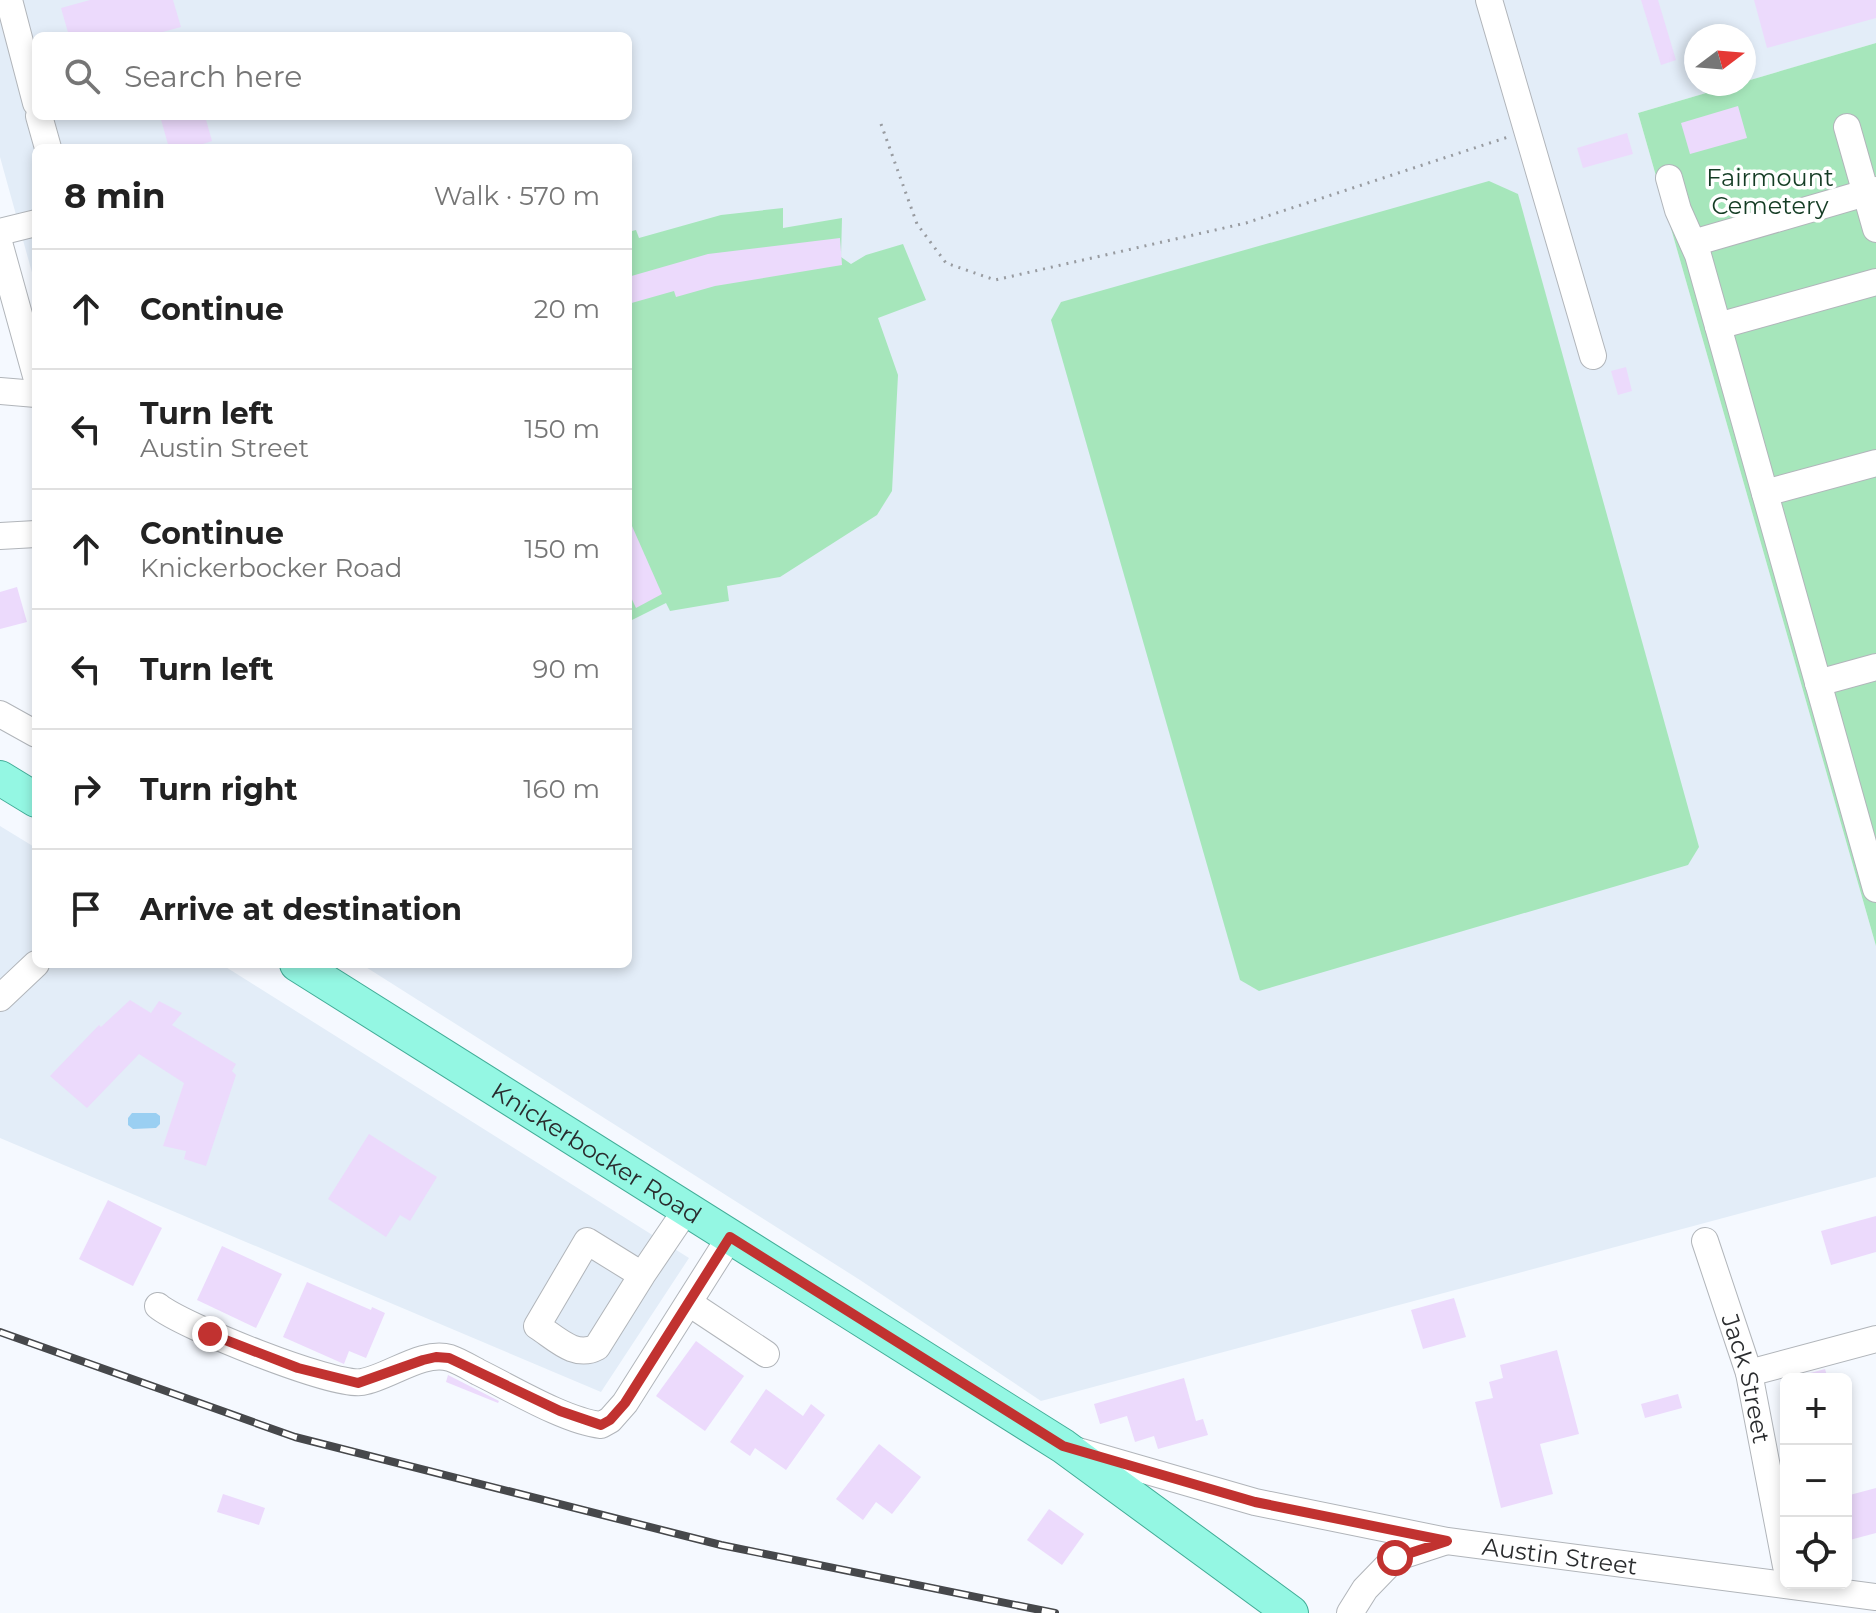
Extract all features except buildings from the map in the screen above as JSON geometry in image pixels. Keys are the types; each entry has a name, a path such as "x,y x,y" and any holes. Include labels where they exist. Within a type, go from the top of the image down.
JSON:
{"main road":[{"path":"0,778 32,798"},
{"name":"Knickerbocker Road","path":"303,968 1063,1446 1291,1613"}],"street":[{"path":"9,0 32,88"},
{"path":"1489,0 1593,356"},
{"path":"40,120 47,144"},
{"path":"1847,127 1871,191 1876,229"},
{"path":"1669,178 1678,210 1693,243 1818,683 1869,840 1876,889"},
{"path":"1693,243 1871,191"},
{"path":"0,232 32,224"},
{"path":"0,246 32,362"},
{"path":"1718,326 1876,282"},
{"path":"0,391 32,394"},
{"path":"1765,493 1876,463"},
{"path":"0,536 32,534"},
{"path":"1818,683 1876,667"},
{"path":"0,714 32,732"},
{"path":"0,998 32,968"},
{"path":"642,1275 587,1241 537,1326 577,1352 588,1352 597,1347 686,1210"},
{"path":"158,1306 167,1314 210,1334 298,1368 358,1383 423,1360 449,1358 560,1411 601,1425 625,1403 730,1237"},
{"name":"Jack Street","path":"1705,1241 1749,1373 1780,1537"},
{"path":"689,1303 766,1354"},
{"path":"1749,1373 1876,1339"},
{"name":"Austin Street","path":"1063,1446 1255,1502 1447,1541 1780,1578"},
{"path":"1350,1613 1365,1589 1395,1558 1447,1541"},
{"name":"Austin Street","path":"1837,1589 1876,1597"}],"path":[{"path":"881,124 917,224 946,263 995,280 1246,223 1527,131"}],"shaded area":[{"path":"0,0 1876,0 1876,43 1756,78 1756,24 1684,24 1684,96 1696,96 1638,113 1876,946 1876,1177 1041,1401 860,1280 367,968 632,968 632,144 32,144 32,273 0,157"},
{"path":"0,826 32,846 32,968 227,968 689,1258 601,1392 0,1138"}],"green space":[{"name":"Fairmount Cemetery","path":"1876,43 1876,946 1638,113 1696,96 1756,96 1756,78"},
{"path":"1489,181 1518,194 1699,847 1688,865 1259,991 1240,980 1051,320 1061,302"},
{"path":"783,208 783,228 842,218 841,257 851,264 866,255 903,244 926,300 878,318 898,375 892,491 877,515 780,577 727,586 729,601 670,611 666,603 632,620 632,231 636,230 639,238 721,215"}],"water":[{"path":"132,1113 156,1113 160,1116 160,1124 156,1128 133,1129 128,1125"}],"railway":[{"path":"0,1332 295,1437 721,1545 1055,1613"}],"route":[{"path":"210,1334 298,1368 358,1383 423,1360 449,1358 560,1411 601,1425 625,1403 730,1237 1063,1446 1255,1502 1447,1541 1395,1558"}]}
